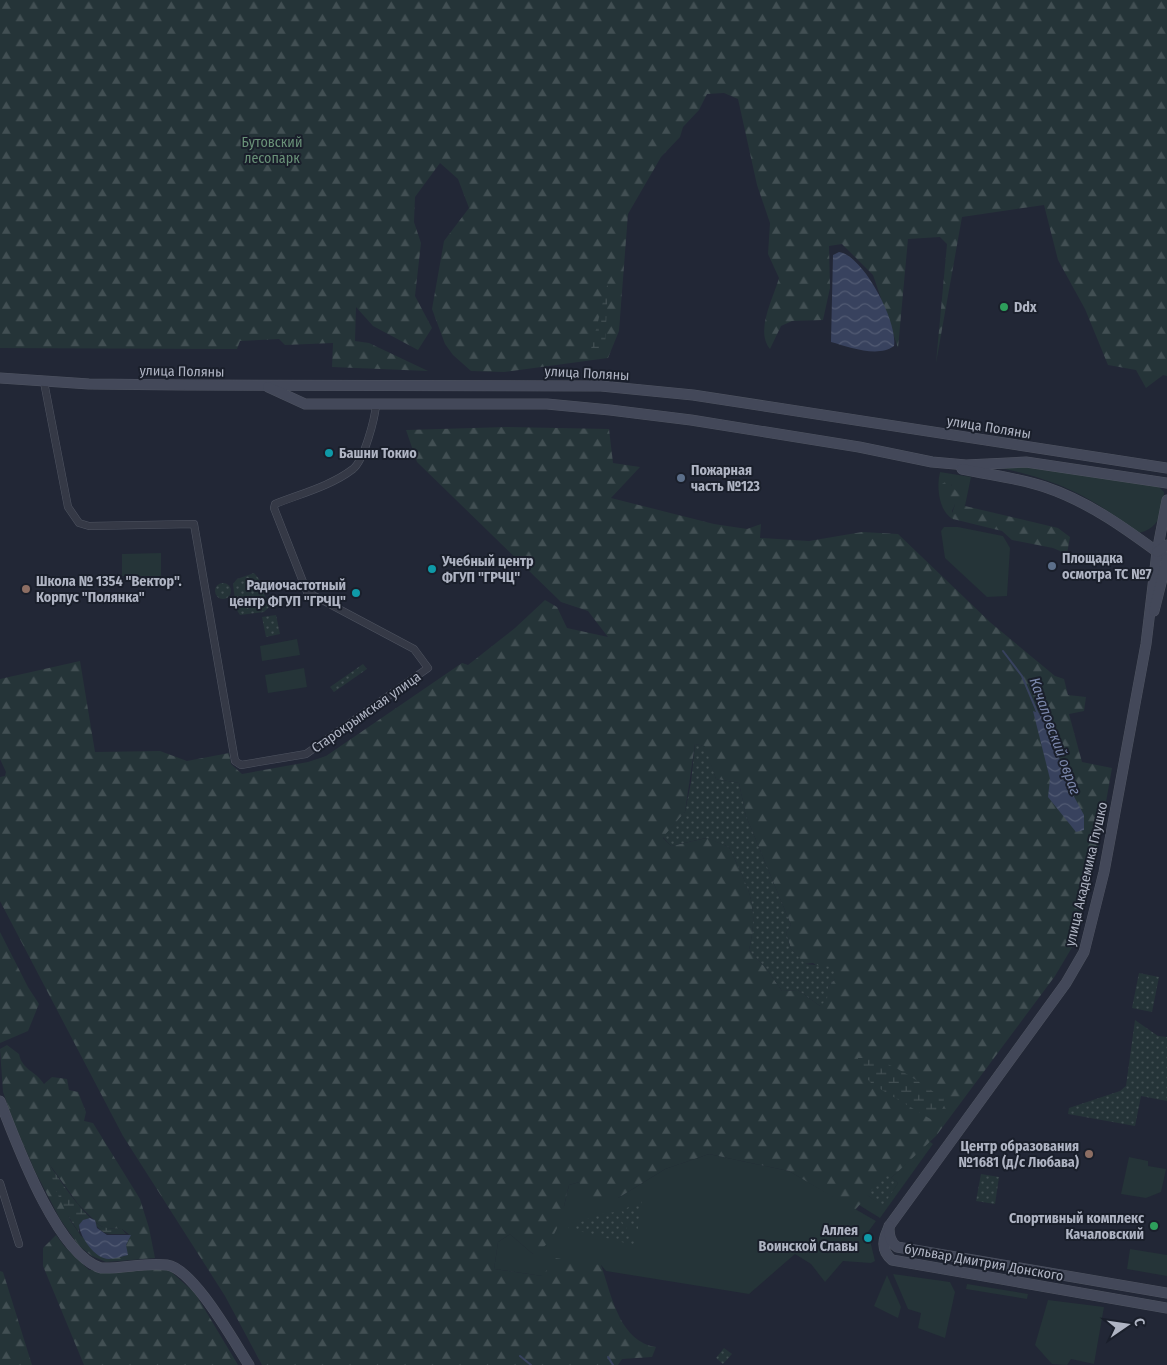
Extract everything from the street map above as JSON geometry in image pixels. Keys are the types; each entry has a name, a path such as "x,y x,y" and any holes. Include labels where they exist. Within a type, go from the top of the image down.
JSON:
{"street":[{"name":"улица Поляны","path":"0,378 44,382 264,386 551,384 648,390 1166,469"},
{"name":"Старокрымская улица","path":"44,382 68,507 79,523 89,526 194,524 234,761 241,766 306,754 428,668 414,649 306,592 274,508 275,504 335,479 355,468 370,434 376,404"},
{"path":"264,386 305,404 547,404 691,420 858,448 1020,480 1063,494 1106,516 1167,559 1164,581 1148,629"},
{"path":"932,462 966,465 1026,462 1162,482 1167,500"},
{"name":"улица Академика Глушко","path":"890,1225 1060,991 1084,952 1107,855 1148,629 1157,552 1167,500"},
{"path":"1157,552 1167,545"},
{"path":"0,1101 33,1179 66,1237 81,1256 101,1268 160,1264 179,1269 196,1285 249,1365"},
{"path":"0,1183 19,1244"},
{"name":"бульвар Дмитрия Донского","path":"890,1225 889,1234 892,1244 911,1250 1167,1294"},
{"name":"бульвар Дмитрия Донского","path":"890,1225 883,1241 888,1257 892,1260 1167,1308"},
{"path":"888,1257 911,1250"}],"green space":[{"name":"Бутовский лесопарк","path":"0,0 1167,0 1167,376 1163,375 1146,388 1136,370 1108,365 1085,309 1058,260 1044,205 962,217 936,363 947,244 940,237 908,239 898,348 873,275 842,244 829,246 830,288 823,320 792,321 781,326 770,349 764,333 765,324 779,278 768,254 770,223 757,185 738,99 724,93 707,94 699,110 683,127 680,137 661,157 628,214 619,331 608,358 504,372 471,371 453,355 445,344 432,309 444,241 469,208 458,179 440,163 415,197 414,222 421,243 415,296 432,328 418,350 373,326 356,307 355,341 369,343 428,371 332,367 333,343 285,345 279,339 240,341 237,349 0,348"},
{"path":"608,282 605,349 591,349"},
{"path":"506,427 609,429 613,463 640,467 611,498 714,524 747,529 761,524 760,538 809,541 862,532 898,534 991,623 1055,676 1064,679 1068,695 1086,697 1084,711 1069,714 1082,762 1112,768 1098,847 1074,944 1055,976 936,1136 891,1178 886,1175 855,1210 789,1171 709,1154 665,1169 618,1198 590,1203 579,1182 569,1185 558,1225 549,1242 542,1248 533,1254 510,1234 498,1242 494,1269 542,1276 556,1258 601,1265 618,1315 633,1336 643,1343 656,1347 652,1357 622,1359 618,1365 262,1365 225,1296 123,1136 0,901 0,777 5,776 6,772 0,759 0,679 80,661 95,752 160,751 187,761 229,753 231,764 242,774 308,762 326,756 462,663 468,665 515,628 545,600 557,607 567,628 608,637 588,611 561,602 417,462 406,430","holes":["695,744 704,746 716,779 739,783 746,816 791,925 786,933 791,949 804,964 813,963 835,979 828,987 820,1006 798,990 782,991 766,968 749,950 753,908 747,885 729,847 707,838 671,846 663,838 685,812"]},
{"path":"1020,465 1158,486 1164,492 1163,506 1159,518 1151,528 1139,533 1104,508 1072,491 1037,477 996,467"},
{"path":"940,472 971,477 965,506 957,492 952,489 951,484 952,501 955,505 952,511 953,519 956,521 950,518 942,507 938,485"},
{"path":"947,481 961,496 965,506 1058,528 1070,537 1067,554 1053,548 1012,540 1002,531 953,519 951,516 955,505 946,499 941,488 942,484"},
{"path":"944,527 958,527 1003,536 1010,548 1007,596 987,597 945,558 941,531"},
{"path":"161,553 161,576 122,576 122,554"},
{"path":"254,573 259,579 269,607 264,612 240,615 236,609 233,584 237,579"},
{"path":"220,583 226,583 231,588 229,597 220,599 215,594 215,588"},
{"path":"276,615 280,634 266,637 262,617"},
{"path":"297,639 300,655 262,661 260,646"},
{"path":"363,664 367,669 334,692 330,687"},
{"path":"304,668 307,687 268,693 265,675"},
{"path":"695,744 705,746 716,779 739,783 746,816 791,925 786,933 791,949 805,964 835,967 835,979 828,987 827,999 820,1006 798,990 782,991 766,968 749,950 753,908 747,885 729,847 706,838 671,846 663,837 685,812 691,782"},
{"path":"0,932 28,987 39,1004 28,1031 0,1043"},
{"path":"1139,973 1159,977 1152,1012 1132,1008"},
{"path":"1135,1020 1158,1036 1167,1037 1167,1101 1141,1096 1135,1126 1068,1114 1069,1108 1120,1091 1126,1086"},
{"path":"7,1045 19,1054 23,1064 44,1084 52,1077 67,1079 69,1090 78,1092 86,1112 84,1121 93,1123 140,1199 149,1228 155,1258 106,1262 92,1256 79,1246 60,1219 35,1171 14,1123 3,1092 0,1049","holes":["50,1165 78,1204 99,1225 105,1228 122,1229 130,1235 126,1245 125,1256 114,1257 81,1236 70,1220"]},
{"path":"858,1058 881,1061 892,1066 943,1098 945,1104 936,1120 932,1120 872,1084 858,1069"},
{"path":"929,1141 933,1144 880,1218 859,1205 867,1195 883,1205 898,1183 891,1178"},
{"path":"709,1154 789,1171 876,1221 868,1232 875,1261 871,1263 843,1261 825,1282 811,1264 795,1254 749,1294 606,1271 601,1265 542,1276 494,1269 498,1242 510,1234 533,1254 564,1206 569,1185 579,1182 618,1198 665,1169"},
{"path":"1129,1157 1148,1161 1148,1166 1166,1169 1161,1192 1146,1198 1121,1194"},
{"path":"49,1164 89,1217 103,1227 122,1229 126,1234 105,1233 90,1218 82,1222 79,1232 60,1200"},
{"path":"886,1174 898,1183 883,1206 867,1195"},
{"path":"981,1174 999,1177 995,1204 976,1201"},
{"path":"642,1200 637,1235 621,1211"},
{"path":"615,1212 635,1240 633,1245 568,1228 596,1215"},
{"path":"56,1235 65,1247 89,1270 169,1270 195,1293 238,1365 84,1365 43,1266 43,1248"},
{"path":"1130,1249 1167,1255 1167,1276 1127,1269"},
{"path":"0,1271 3,1272 32,1365 0,1365"},
{"path":"893,1274 950,1282 955,1292 945,1338 918,1328 921,1313 908,1309"},
{"path":"887,1275 901,1307 898,1318 874,1306"},
{"path":"967,1284 1028,1294 1027,1299 966,1289"},
{"path":"1048,1300 1104,1307 1094,1364 1071,1359 1067,1365 1052,1364 1035,1345"},
{"path":"724,1348 732,1354 723,1364 716,1358"}],"water":[{"path":"839,252 848,256 858,265 877,291 890,322 894,335 894,346 880,351 872,351 855,349 831,342 833,255"},
{"path":"1033,711 1044,715 1071,791 1084,815 1084,830 1076,832 1048,797 1050,779"},
{"path":"90,1218 95,1220 97,1228 107,1235 131,1235 126,1245 128,1255 109,1259 94,1251 85,1241 79,1225 83,1220"}],"waterway":[{"name":"Качаловский овраг","path":"1003,651 1022,676 1038,714"},
{"path":"520,1356 531,1365"},
{"path":"608,1357 613,1365"}],"place":[{"name":"Ddx","path":"1004,307"},
{"name":"Башни Токио","path":"329,453"},
{"name":"Пожарная часть №123","path":"681,478"},
{"name":"Площадка осмотра ТС №7","path":"1052,566"},
{"name":"Учебный центр ФГУП \"ГРЧЦ\"","path":"432,569"},
{"name":"Школа № 1354 \"Вектор\". Корпус \"Полянка\"","path":"26,589"},
{"name":"Радиочастотный центр ФГУП \"ГРЧЦ\"","path":"356,593"},
{"name":"Центр образования №1681 (д/с Любава)","path":"1089,1154"},
{"name":"Спортивный комплекс Качаловский","path":"1154,1226"},
{"name":"Аллея Воинской Славы","path":"868,1238"}]}
